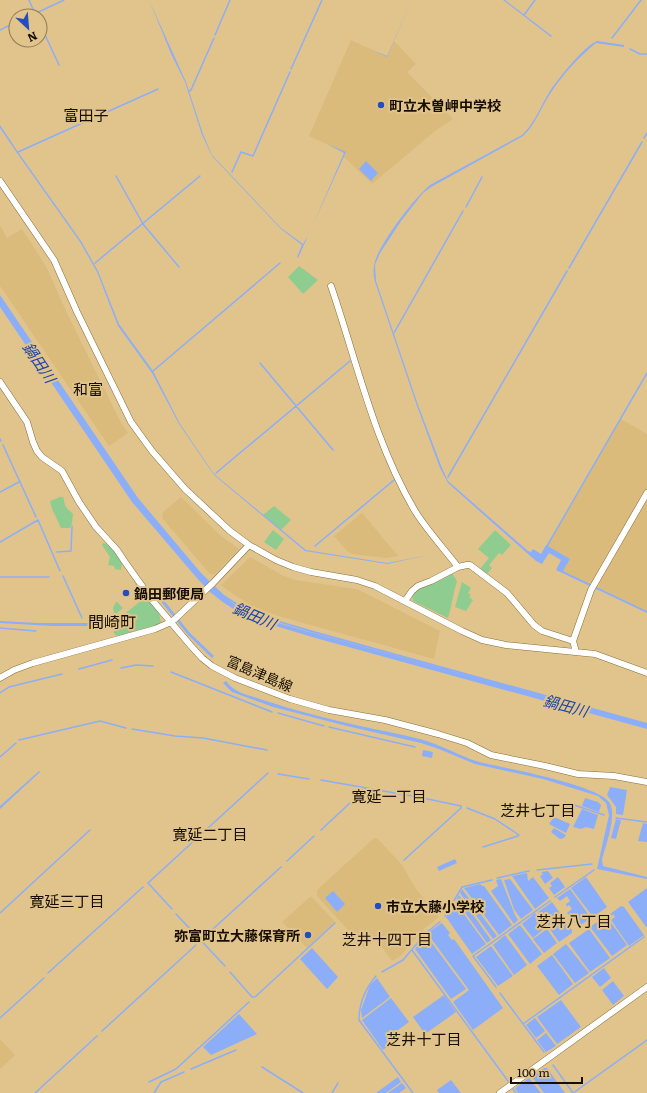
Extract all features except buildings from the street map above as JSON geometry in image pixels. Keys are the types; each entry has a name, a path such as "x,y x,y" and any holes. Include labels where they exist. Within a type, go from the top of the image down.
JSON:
{"street":[{"path":"0,180 54,260 84,326 135,428 152,451 189,493 230,531 249,545 276,560 311,572 357,580 375,586 482,640 506,645 595,654 647,673"},
{"path":"331,286 377,431 416,513 458,567"},
{"name":"富島津島線","path":"0,382 27,422 37,451 42,457 62,471 79,502 96,527 117,550 152,600 175,619 191,646 212,666 235,678 290,699 329,710 385,720 467,742 491,755 578,774 614,776 647,782"},
{"path":"576,652 573,641 593,587 647,493"},
{"path":"0,678 14,670 33,663 155,628 175,619 213,583 249,545"},
{"path":"405,601 414,588 445,575 458,567 466,565 474,568 507,593 534,625 542,631 573,641"},
{"path":"500,1093 647,987"}],"shaded area":[{"name":"町立木曽岬中学校","path":"351,40 387,57 394,41 416,64 407,72 453,119 435,131 372,184 344,157 346,153 309,136"},
{"path":"0,225 7,238 22,229 47,268 66,311 121,423 128,433 109,446 0,286"},
{"path":"621,419 647,434 647,489 591,585 563,571 570,559 547,546"},
{"path":"181,497 220,535 239,549 214,575 210,574 162,518 163,512"},
{"path":"647,502 647,611 597,587"},
{"path":"362,513 398,556 386,558 352,554 347,551 334,536"},
{"path":"250,557 284,576 296,580 356,589 440,631 434,659 278,616 250,605 221,585"},
{"name":"市立大藤小学校","path":"374,838 377,838 402,865 416,889 439,917 425,928 400,956 392,961 376,939 365,949 317,896 317,890"},
{"name":"弥富町立大藤保育所","path":"310,897 312,897 335,922 307,948 282,922"},
{"path":"0,1039 15,1055 0,1069"}],"green space":[{"path":"299,266 318,280 303,294 288,277"},
{"path":"63,497 66,506 73,514 70,528 61,528 52,509 50,501"},
{"path":"274,506 291,520 281,530 263,515"},
{"path":"273,530 284,539 276,550 264,542"},
{"path":"495,530 511,545 502,555 499,553 489,565 492,568 487,574 480,569 489,558 478,549"},
{"path":"103,543 112,548 120,557 122,563 121,570 115,569 114,566 108,565 110,557 102,545"},
{"path":"452,573 457,581 448,618 413,601 412,594 420,588 441,580"},
{"path":"136,581 138,586 159,613 161,622 157,625 118,636 114,634 113,623 142,600 135,590"},
{"path":"462,582 471,588 468,593 471,595 469,597 473,600 466,611 455,607"},
{"path":"116,602 123,608 116,614 114,613 113,608"}],"water":[{"path":"149,0 186,82 203,134 212,155 281,228 303,244 308,235 298,258 297,257 302,245 281,229 212,156 202,135 185,82 172,56"},
{"path":"412,0 387,57 370,49 387,56"},
{"path":"503,0 505,0 552,36 551,37"},
{"path":"597,41 624,45 624,47 596,43 562,78 548,96 532,126 523,136 431,187 423,193 401,221 380,253 375,265 376,281 418,405 448,481 528,551 531,552 533,549 541,554 546,545 570,559 563,571 647,611 647,613 556,570 561,560 549,553 542,564 536,561 448,483 440,468 417,406 375,282 374,274 374,266 378,253 391,232 423,191 430,185 522,135 531,125 550,91 565,71 578,56 591,44"},
{"path":"0,125 81,241 98,271 119,324 153,371 180,424 214,474 306,550 387,563 429,555 387,564 305,551 214,475 179,424 152,373 118,326 97,272 80,242 17,153 0,128"},
{"path":"327,144 346,152 312,228 344,153"},
{"path":"366,161 378,173 371,181 359,169"},
{"name":"鍋田川","path":"0,295 138,498 201,573 224,595 259,615 647,723 647,729 312,637 256,620 240,613 224,603 210,592 196,577 132,502 0,307","holes":["227,599 258,616 314,633 551,698 313,633 258,617 242,609"]},
{"path":"156,589 190,633 214,656 212,658 188,635 152,592"},
{"path":"0,621 89,623 90,626 52,626 0,623"},
{"path":"226,681 238,691 277,704 332,719 421,739 483,763 550,778 587,789 609,802 611,807 612,822 602,860 603,866 647,877 647,879 597,869 609,815 606,803 598,796 543,779 475,764 421,743 273,707 232,692 223,683"},
{"path":"423,750 433,752 432,758 422,756"},
{"path":"39,771 40,772 0,809 0,806"},
{"path":"610,787 627,790 623,815 616,814 616,807 607,795"},
{"path":"585,798 598,802 601,805 599,812 582,806"},
{"path":"582,809 598,815 594,829 586,827 581,829 573,827"},
{"path":"554,817 570,824 566,833 549,824"},
{"path":"616,819 621,820 616,839 611,838"},
{"path":"643,823 647,824 647,842 638,841"},
{"path":"554,828 566,835 564,838 560,839 551,832"},
{"path":"455,859 457,863 439,871 437,867"},
{"path":"548,871 553,878 545,884 540,876 543,874 541,872"},
{"path":"527,873 528,881 533,877 549,898 535,909 512,876"},
{"path":"558,877 565,887 554,895 549,888 552,886 550,883"},
{"path":"586,877 607,907 593,917 571,888"},
{"path":"501,879 518,920 514,924 491,891 498,886 496,880"},
{"path":"510,879 533,910 521,919 514,909 504,880"},
{"path":"480,884 484,886 512,925 499,935 464,888"},
{"path":"647,888 647,928 628,902"},
{"path":"462,889 497,936 493,939 460,893"},
{"path":"570,889 591,918 578,927 574,922 578,920 575,916 571,918 567,913 572,909 569,905 567,907 566,904 570,901 567,896 560,901 557,898"},
{"path":"333,891 345,904 337,912 325,898"},
{"path":"459,895 491,940 487,943 456,900"},
{"path":"455,902 486,944 472,954 446,917"},
{"path":"552,902 562,916 548,926 538,912"},
{"path":"621,906 624,907 644,935 629,946 611,920 615,917 613,914 611,916 610,914"},
{"path":"535,913 546,927 533,938 522,924"},
{"path":"604,917 606,919 607,917 627,945 612,956 590,927"},
{"path":"563,918 572,930 572,933 559,942 549,928"},
{"path":"442,923 450,933 448,935 452,940 454,939 503,1008 473,1030 453,1002 469,990 427,933"},
{"path":"520,925 542,954 530,964 508,934"},
{"path":"547,929 557,943 544,953 533,939"},
{"path":"589,929 610,958 590,972 569,943"},
{"path":"426,935 466,989 451,999 415,949"},
{"path":"505,935 527,965 514,975 493,945"},
{"path":"566,944 589,973 575,983 553,954"},
{"path":"491,946 513,976 498,986 476,957"},
{"path":"312,948 338,977 327,989 300,959"},
{"path":"552,955 573,984 559,995 537,966"},
{"path":"604,968 611,978 600,987 592,977"},
{"path":"377,978 390,997 362,1018 361,1010 370,985"},
{"path":"613,981 624,996 613,1005 602,990"},
{"path":"444,995 456,1012 425,1034 413,1017"},
{"path":"391,998 409,1022 394,1033 398,1039 383,1050 362,1020"},
{"path":"561,1000 581,1027 557,1044 537,1017"},
{"path":"239,1014 257,1034 211,1055 203,1047"},
{"path":"535,1018 545,1031 536,1038 526,1025"},
{"path":"546,1033 556,1046 546,1052 537,1040"},
{"path":"544,1068 547,1068 565,1093 544,1093 532,1077"},
{"path":"398,1077 401,1082 386,1093 376,1093"},
{"path":"529,1078 541,1093 518,1093 515,1088"},
{"path":"451,1080 461,1093 439,1093 437,1090"},
{"path":"402,1083 406,1088 399,1093 388,1093"}],"waterway":[{"path":"29,0 32,8"},
{"path":"47,8 64,0"},
{"path":"215,35 230,0"},
{"path":"291,69 322,0"},
{"path":"524,15 535,0"},
{"path":"612,38 641,0"},
{"path":"0,30 8,26"},
{"path":"189,91 191,90 214,38"},
{"path":"48,41 59,65"},
{"path":"630,49 640,54 647,54"},
{"path":"232,172 241,152 253,156 290,72"},
{"path":"18,152 158,89"},
{"path":"644,138 647,133"},
{"path":"569,268 642,142"},
{"path":"116,176 143,224 179,267"},
{"path":"95,263 200,176"},
{"path":"466,207 482,177"},
{"path":"394,333 463,211"},
{"path":"153,371 280,263"},
{"path":"448,477 567,271"},
{"path":"216,473 350,361"},
{"path":"260,363 333,450"},
{"path":"547,546 647,373"},
{"path":"3,445 36,517"},
{"path":"315,546 394,480"},
{"path":"0,492 19,482"},
{"path":"0,542 38,520 60,571"},
{"path":"57,552 71,551 72,526"},
{"path":"63,576 82,618"},
{"path":"0,577 49,577"},
{"path":"0,628 36,631"},
{"path":"79,669 112,660"},
{"path":"121,668 136,665 153,666"},
{"path":"171,672 272,712"},
{"path":"0,693 9,687 62,674"},
{"path":"278,713 324,726"},
{"path":"19,740 100,721 126,728"},
{"path":"329,727 415,747"},
{"path":"132,729 175,736 203,738 267,750"},
{"path":"0,757 16,743"},
{"path":"172,909 148,883 268,773"},
{"path":"278,774 309,779"},
{"path":"321,780 412,796"},
{"path":"321,830 366,788"},
{"path":"404,860 461,808 461,806 418,797"},
{"path":"565,802 604,815"},
{"path":"467,808 495,819 519,835 483,847"},
{"path":"616,818 647,822"},
{"path":"0,913 90,830"},
{"path":"287,861 314,836"},
{"path":"537,870 592,864"},
{"path":"201,940 281,867"},
{"path":"555,897 594,870"},
{"path":"497,878 529,871"},
{"path":"445,916 462,887 492,880"},
{"path":"48,973 143,887"},
{"path":"496,987 473,956 550,901"},
{"path":"176,914 225,966"},
{"path":"382,972 403,960 427,932 440,922"},
{"path":"230,972 252,997 255,997 335,923"},
{"path":"523,1024 644,937"},
{"path":"102,1031 196,945"},
{"path":"412,950 508,1081"},
{"path":"376,976 364,996 360,1008 359,1020 413,1093"},
{"path":"0,1018 44,978"},
{"path":"500,993 544,1052"},
{"path":"149,1082 176,1069 249,1002"},
{"path":"35,1093 97,1036"},
{"path":"573,1093 647,1040"},
{"path":"191,1069 236,1050"},
{"path":"553,1065 573,1093"},
{"path":"262,1067 303,1093"},
{"path":"154,1093 161,1082 184,1072"},
{"path":"332,1093 338,1083"},
{"path":"513,1089 516,1093"}],"place":[{"name":"町立木曽岬中学校","path":"381,105"},
{"name":"鍋田郵便局","path":"126,593"},
{"name":"市立大藤小学校","path":"378,906"},
{"name":"弥富町立大藤保育所","path":"308,935"}],"district":[{"name":"富田子","path":"86,114"},
{"name":"和富","path":"88,388"},
{"name":"間崎町","path":"112,621"},
{"name":"寛延一丁目","path":"389,795"},
{"name":"芝井七丁目","path":"538,809"},
{"name":"寛延二丁目","path":"210,833"},
{"name":"寛延三丁目","path":"67,900"},
{"name":"芝井八丁目","path":"574,920"},
{"name":"芝井十四丁目","path":"387,938"},
{"name":"芝井十丁目","path":"424,1038"}]}
